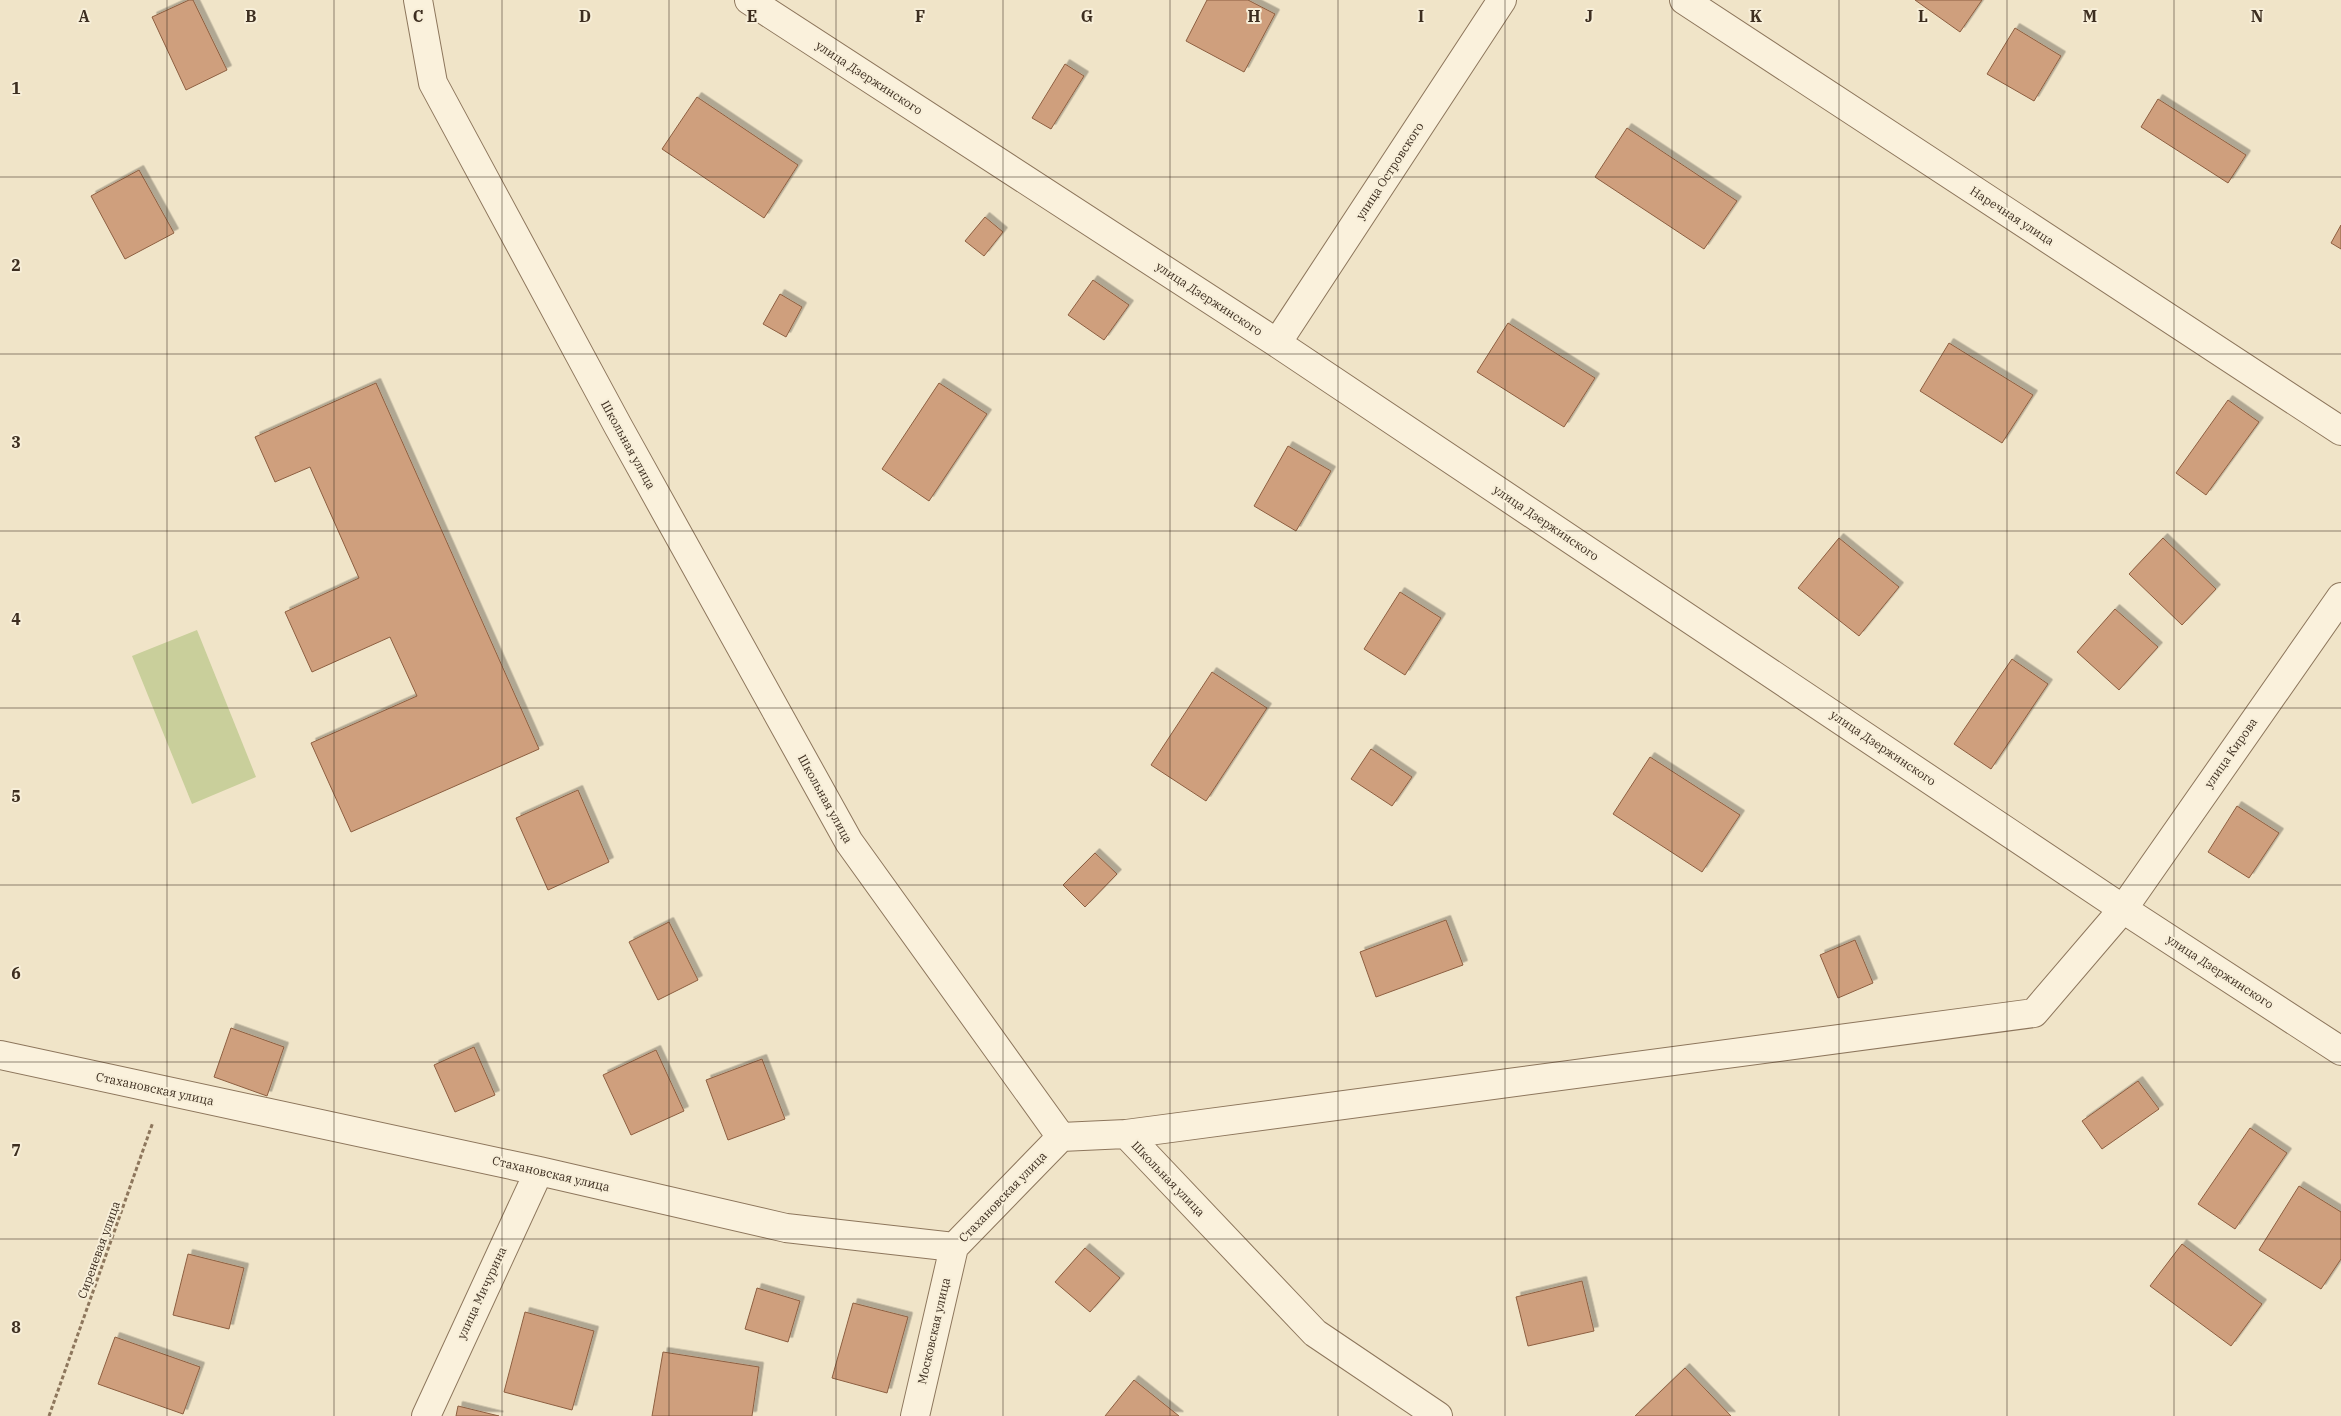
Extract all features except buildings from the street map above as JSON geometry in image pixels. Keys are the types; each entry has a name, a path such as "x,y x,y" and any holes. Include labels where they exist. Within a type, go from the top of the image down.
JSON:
{"street":[{"name":"Школьная улица","path":"418,0 433,83 618,426 849,842 1061,1138 1126,1134 1315,1334 1438,1416"},
{"name":"улица Дзержинского","path":"749,0 1277,343 2123,909 2341,1050"},
{"name":"улица Островского","path":"1277,343 1502,0"},
{"name":"Наречная улица","path":"1684,0 2341,431"},
{"name":"улица Кирова","path":"1126,1134 2034,1013 2123,909 2341,597"},
{"name":"Стахановская улица","path":"0,1056 539,1170 786,1228 954,1247 1061,1138"},
{"name":"улица Мичурина","path":"426,1416 539,1170"},
{"name":"Московская улица","path":"915,1416 954,1247"}],"path":[{"name":"Сиреневая улица","path":"49,1416 164,1091"}],"green space":[{"path":"197,630 256,777 192,804 132,656"}]}
